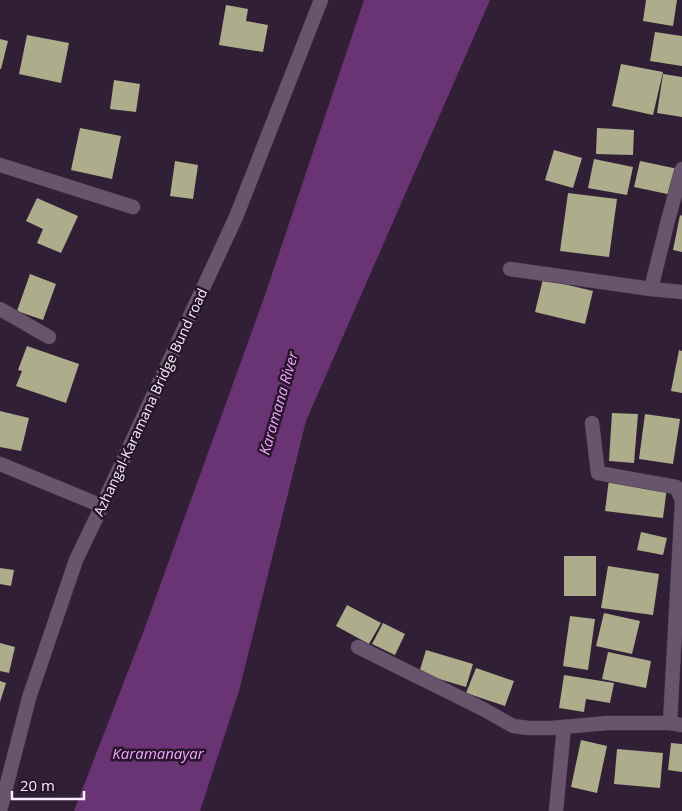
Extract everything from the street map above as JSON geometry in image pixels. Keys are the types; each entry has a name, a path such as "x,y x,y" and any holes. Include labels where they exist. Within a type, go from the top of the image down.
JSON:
{"street":[{"name":"Azhangal-Karamana Bridge Bund road","path":"0,811 29,698 76,560 236,217 321,0"},
{"path":"0,165 133,207"},
{"path":"651,289 682,169"},
{"path":"510,269 682,292"},
{"path":"0,309 49,337"},
{"path":"358,647 484,709 513,726 529,728 608,723 676,724 682,500 676,487 598,473 592,422"},
{"path":"0,464 102,506"},
{"path":"556,811 564,727"}],"water":[{"name":"Karamanayar","path":"364,0 490,0 306,421 239,691 200,811 74,811 144,630 265,295"}],"building":[{"path":"646,0 677,0 673,26 643,21"},
{"path":"226,5 248,9 246,21 268,25 263,52 219,45"},
{"path":"655,32 682,36 682,66 650,61"},
{"path":"27,35 69,43 61,83 19,74"},
{"path":"0,39 8,41 1,69 0,69"},
{"path":"621,64 663,72 653,115 612,106"},
{"path":"663,74 682,77 682,117 657,113"},
{"path":"114,80 140,84 136,112 110,109"},
{"path":"80,128 121,136 112,179 71,170"},
{"path":"597,128 634,130 633,155 596,154"},
{"path":"554,150 582,158 573,188 545,180"},
{"path":"594,159 633,167 627,195 588,188"},
{"path":"175,161 198,165 193,199 170,196"},
{"path":"640,161 678,169 672,195 634,187"},
{"path":"568,193 617,199 609,257 560,251"},
{"path":"37,198 78,216 61,253 37,243 43,229 26,221"},
{"path":"680,215 682,216 682,252 673,250"},
{"path":"30,274 56,284 43,320 17,311"},
{"path":"543,279 593,291 585,324 535,312"},
{"path":"27,346 79,364 66,403 16,386 22,371 18,370"},
{"path":"679,350 682,351 682,393 671,391"},
{"path":"0,411 29,418 21,451 0,447"},
{"path":"612,413 638,414 634,463 609,461"},
{"path":"645,414 680,419 673,464 639,459"},
{"path":"609,479 667,487 663,518 605,511"},
{"path":"641,532 667,538 663,555 637,550"},
{"path":"564,556 596,556 596,596 564,596"},
{"path":"608,566 659,574 653,615 601,608"},
{"path":"0,568 14,570 11,586 0,584"},
{"path":"347,605 381,623 369,644 336,626"},
{"path":"604,613 640,621 632,654 596,646"},
{"path":"570,616 595,619 588,670 563,666"},
{"path":"383,623 405,634 395,655 372,644"},
{"path":"0,643 15,647 9,673 0,671"},
{"path":"426,650 473,664 466,687 419,673"},
{"path":"608,652 651,661 646,688 602,679"},
{"path":"476,668 514,681 505,706 466,693"},
{"path":"564,675 614,683 610,703 586,699 584,712 559,708"},
{"path":"0,681 6,683 0,702"},
{"path":"581,740 607,746 597,793 571,787"},
{"path":"671,743 682,744 682,772 668,770"},
{"path":"617,749 663,753 660,788 614,784"}],"water label":[{"name":"Karamana River","path":"278,403"}]}
